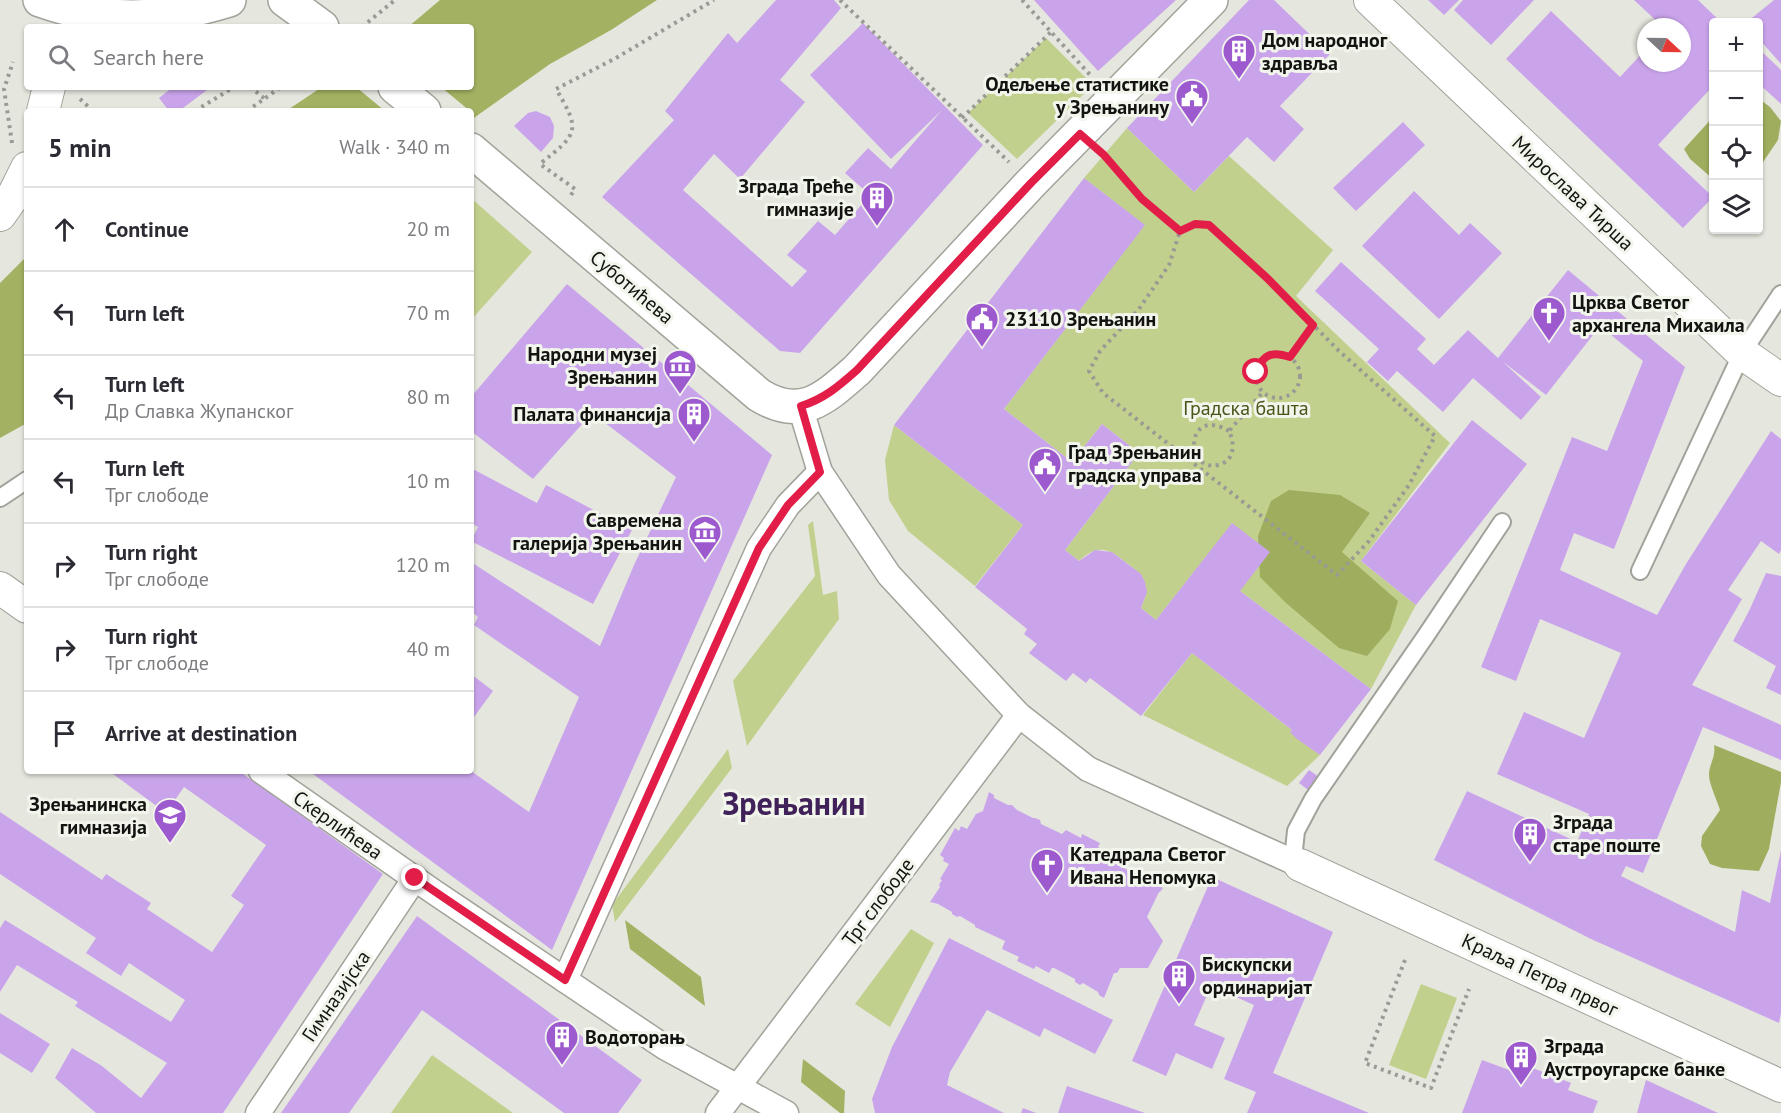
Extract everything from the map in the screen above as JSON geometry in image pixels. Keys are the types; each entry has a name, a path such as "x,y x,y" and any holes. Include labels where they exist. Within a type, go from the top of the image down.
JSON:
{"street":[{"path":"58,12 129,18 160,15 229,0"},
{"path":"285,0 317,24"},
{"path":"1211,0 1031,183 857,370 831,393 801,406 820,472 890,575 1019,715 1088,769 1300,864"},
{"name":"Мирослава Тирша","path":"1370,0 1742,353 1781,380"},
{"path":"44,108 48,90"},
{"path":"399,90 420,108"},
{"name":"Суботићева","path":"474,153 759,395 785,407 801,406"},
{"path":"0,215 12,198 20,158"},
{"path":"565,980 759,548 788,505 820,472"},
{"path":"0,588 24,605"},
{"name":"Трг слободе","path":"718,1113 1019,715"},
{"name":"Скерлићева","path":"265,774 415,878"},
{"name":"Краља Петра првог","path":"1300,864 1781,1086"},
{"path":"415,878 666,1048 736,1088 786,1113"},
{"name":"Гимназијска","path":"258,1113 415,878"}],"lane":[{"path":"1640,571 1742,353 1781,294"},
{"path":"0,498 24,482"},
{"path":"1300,864 1294,850 1296,831 1313,799 1502,522"}],"path":[{"path":"366,24 395,0"},
{"path":"567,142 571,135 572,120 556,89 616,58 714,0"},
{"path":"840,0 1031,183"},
{"path":"1022,0 1113,99"},
{"path":"962,118 1051,32"},
{"path":"13,62 4,89 20,158"},
{"path":"200,108 229,90"},
{"path":"254,90 265,99"},
{"path":"252,108 277,90"},
{"path":"80,99 90,108"},
{"path":"1080,134 1104,155 1142,199 1180,231"},
{"path":"1195,224 1209,225 1267,278 1313,325 1434,436 1409,485 1369,541 1337,575 1103,393 1089,371 1100,351 1139,309 1169,266 1180,231 1195,224"},
{"path":"1290,357 1313,325"},
{"path":"1280,353 1290,357 1297,364 1301,375 1299,385 1292,394 1282,399 1271,398 1262,393 1256,383 1256,372 1260,362 1269,355 1280,353"},
{"path":"1229,431 1262,393"},
{"path":"1218,424 1229,431 1234,441 1233,451 1227,461 1210,466 1195,456 1193,446 1197,431 1206,425 1218,424"},
{"path":"1197,466 1200,461"},
{"path":"1405,960 1365,1063 1431,1088 1469,989"}],"green space":[{"path":"1046,38 1093,85 1017,159 968,113"},
{"name":"Градска башта","path":"1127,128 1194,192 1229,156 1333,250 1296,296 1450,443 1361,561 1416,605 1371,689 1240,591 1232,524 1156,620 1141,608 1146,592 1144,581 1131,566 1118,556 1107,551 1096,550 1079,561 1065,550 1139,453 1102,424 1072,462 1004,409 1144,225 1084,178"},
{"path":"474,201 532,252 474,317"},
{"path":"894,425 1023,525 975,586 908,531 889,500 885,460"},
{"path":"813,521 823,595 837,591 839,619 747,746 733,681 815,576 808,525"},
{"path":"1192,653 1292,730 1290,732 1320,755 1287,786 1143,715"},
{"path":"728,749 732,768 615,922 612,905"},
{"path":"911,929 934,943 890,1027 855,1004"},
{"path":"1421,984 1457,998 1426,1079 1389,1065"},
{"path":"432,1055 513,1113 391,1113"}],"shaded area":[{"path":"440,0 657,0 611,30 550,64 474,118 474,108 290,108 318,90 474,90 474,24 412,24"},
{"path":"1763,102 1781,121 1778,140 1763,162"},
{"path":"1709,121 1709,176 1690,159 1684,149"},
{"path":"24,259 24,425 0,438 0,283"},
{"path":"1289,490 1340,495 1370,513 1342,552 1398,601 1390,629 1367,656 1339,648 1286,603 1260,577 1258,536 1271,501"},
{"path":"1714,745 1781,772 1769,849 1759,871 1722,868 1710,864 1701,846 1702,836 1720,810 1709,777"},
{"path":"625,920 701,977 705,1006 630,949"},
{"path":"803,1059 845,1091 844,1113 840,1113 801,1082"}],"pier":[{"path":"360,90 445,90 466,108 381,108"}],"building":[{"path":"776,0 834,0 841,8 780,80 805,102 740,179 714,154 683,190 792,287 807,271 787,255 818,221 835,235 870,195 845,173 868,148 891,169 942,110 891,159 810,75 863,23 983,145 800,353 780,351 602,197 674,120 665,111 728,33 737,43"},
{"path":"1034,0 1176,0 1098,71"},
{"name":"Дом народног здравља","path":"1249,0 1274,0 1330,54 1280,106 1304,129 1274,162 1247,137 1194,192 1127,128"},
{"path":"1428,0 1459,0 1444,15"},
{"path":"1463,0 1534,0 1491,45 1454,10"},
{"path":"1634,0 1698,0 1717,18 1709,18 1709,90 1658,145 1709,193 1709,201 1683,228 1506,59 1551,11 1620,77 1637,59 1637,72 1691,72 1691,18 1653,18"},
{"path":"1774,0 1781,0 1781,64 1763,44 1763,18 1752,18"},
{"path":"1763,53 1781,70 1781,104 1763,88"},
{"path":"169,90 207,90 183,108 167,108 159,98"},
{"path":"536,111 550,117 554,126 553,138 541,152 514,126 528,113"},
{"path":"1403,122 1425,145 1356,211 1333,188"},
{"name":"Град Зрењанин градска управа","path":"1084,178 1145,225 1004,409 1072,462 1102,424 1139,453 1065,550 1079,561 1095,550 1112,552 1141,574 1147,592 1141,608 1156,620 1232,523 1270,552 1240,591 1371,689 1320,755 1297,739 1290,732 1292,730 1192,653 1141,716 1090,678 1086,683 1073,673 1066,681 1029,653 1037,644 1024,634 1027,629 975,587 1023,525 894,425"},
{"path":"1414,191 1459,235 1470,223 1502,253 1439,319 1362,246"},
{"path":"1341,262 1426,339 1417,349 1434,365 1468,330 1498,358 1568,270 1685,367 1614,549 1574,533 1560,570 1657,615 1686,564 1771,431 1781,439 1781,550 1779,554 1761,541 1728,590 1742,599 1692,685 1781,725 1781,760 1703,727 1643,873 1626,866 1621,876 1735,932 1742,890 1770,903 1781,850 1781,1013 1779,1023 1591,939 1434,860 1467,791 1577,842 1589,814 1497,774 1524,712 1584,738 1621,653 1540,619 1516,681 1481,667 1572,437 1607,451 1643,361 1600,326 1546,395 1502,361 1541,397 1521,420 1473,378 1443,412 1397,371 1388,381 1367,362 1379,349 1315,291"},
{"path":"567,284 772,455 552,950 313,774 474,773 529,812 579,697 474,625 478,617 474,614 474,564 600,646 634,565 676,477 592,413 533,479 474,433 474,393"},
{"path":"1472,420 1527,464 1416,605 1361,561"},
{"path":"474,470 537,503 546,485 632,530 593,604 474,543 474,535 478,527 474,525"},
{"path":"1766,573 1781,576 1781,695 1766,688 1776,666 1733,641"},
{"path":"474,676 493,691 474,717"},
{"path":"1309,770 1322,779 1312,793 1299,783"},
{"path":"113,774 243,774 383,874 223,1113 96,1113 55,1078 72,1048 102,1066 141,1098 167,1063 75,1006 78,1002 17,965 0,992 0,928 5,920 171,1022 185,1000 129,963 121,976 86,953 96,938 0,874 0,812 102,880 106,874 151,903 147,909 212,952 244,905 231,896 266,845 184,787 166,813"},
{"name":"Катедрала Светог Ивана Непомука","path":"989,792 994,795 994,798 1012,805 1017,810 1040,820 1041,824 1062,834 1066,830 1081,838 1082,834 1100,843 1098,847 1112,855 1110,861 1163,888 1147,917 1163,941 1148,968 1120,968 1117,973 1114,973 1104,998 1083,983 1080,985 1075,982 1075,979 1054,968 1049,973 1036,966 1034,969 1017,961 1019,957 1002,949 1005,941 975,927 938,904 930,902 940,887 942,880 940,879 949,864 943,861 944,858 940,855 955,828 959,831 961,826 967,829 976,814 983,811"},
{"path":"1212,877 1333,932 1273,1073 1369,1113 1247,1113 1256,1092 1224,1079 1254,1005 1211,986 1194,1025 1225,1038 1212,1069 1176,1053 1166,1076 1132,1061"},
{"path":"417,916 642,1080 618,1113 564,1113 422,1010 349,1113 281,1113"},
{"path":"949,938 1113,1020 1095,1054 1044,1028 1040,1037 987,1010 950,1072 947,1085 1004,1113 875,1113 872,1099 892,1047"},
{"path":"0,1013 50,1044 32,1073 0,1053"},
{"name":"Зграда Аустроугарске банке","path":"1482,1060 1512,1071 1515,1061 1571,1083 1568,1090 1598,1101 1593,1113 1462,1113"},
{"path":"1646,1080 1718,1113 1637,1113"},
{"path":"1067,1086 1145,1113 1058,1113"},
{"path":"1023,1108 1036,1113 1021,1113"}],"place":[{"name":"Дом народног здравља","path":"1239,80"},
{"name":"Одељење статистике у Зрењанину","path":"1192,125"},
{"name":"Зграда Треће гимназије","path":"877,227"},
{"name":"Црква Светог архангела Михаила","path":"1549,342"},
{"name":"23110 Зрењанин","path":"982,348"},
{"name":"Народни музеј Зрењанин","path":"680,395"},
{"name":"Палата финансија","path":"694,443"},
{"name":"Град Зрењанин градска управа","path":"1045,493"},
{"name":"Савремена галерија Зрењанин","path":"705,561"},
{"name":"Зрењанинска гимназија","path":"170,844"},
{"name":"Зграда старе поште","path":"1530,863"},
{"name":"Катедрала Светог Ивана Непомука","path":"1047,894"},
{"name":"Бискупски ординаријат","path":"1179,1005"},
{"name":"Водоторањ","path":"562,1066"},
{"name":"Зграда Аустроугарске банке","path":"1521,1086"}],"district":[{"name":"Зрењанин","path":"794,803"}],"route":[{"path":"415,878 565,980 759,548 788,505 820,472 801,406 831,393 857,370 1031,183 1080,134 1104,155 1142,199 1180,231 1195,224 1209,225 1267,278 1313,325 1290,357 1280,353 1269,355 1260,362 1256,372"}]}
